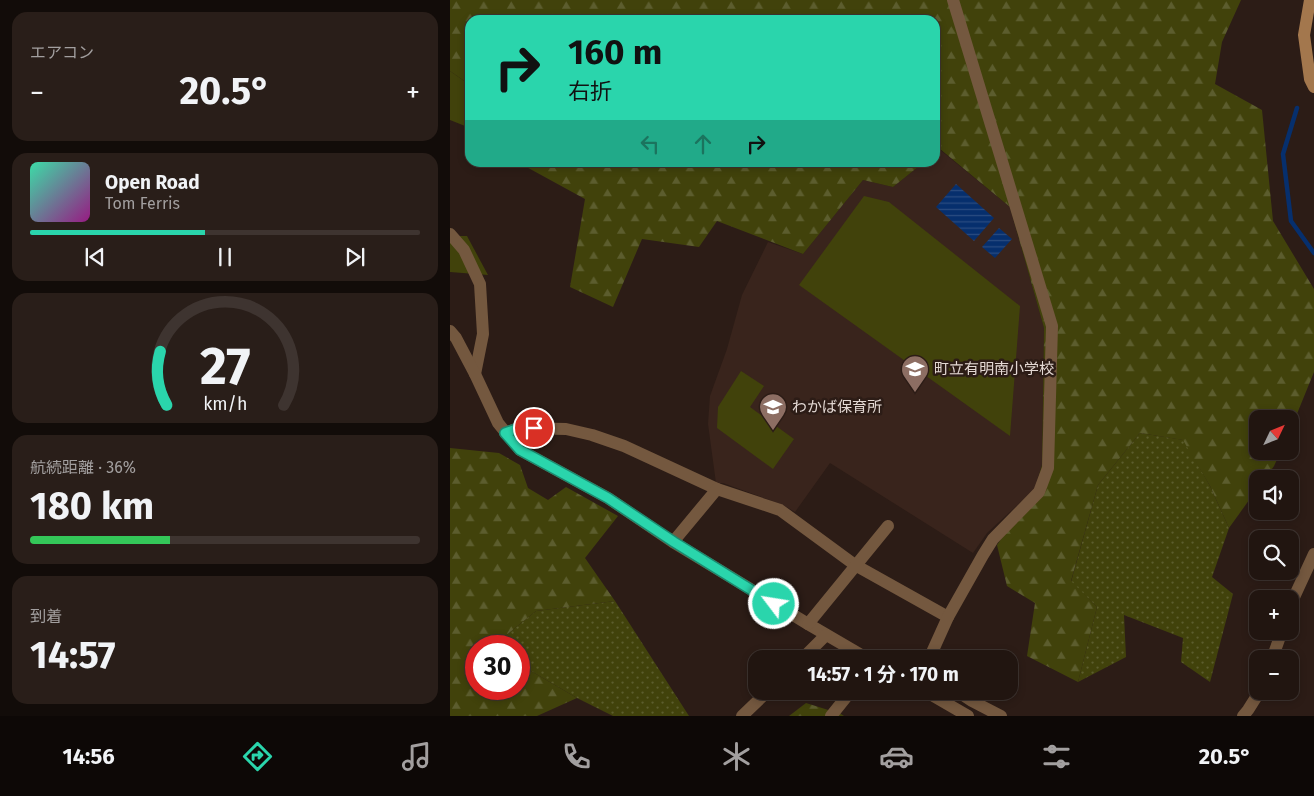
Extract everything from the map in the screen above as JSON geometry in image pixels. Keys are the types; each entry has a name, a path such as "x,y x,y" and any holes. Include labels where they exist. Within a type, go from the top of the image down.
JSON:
{"main road":[{"path":"1310,0 1304,35 1310,79 1314,87"}],"street":[{"path":"933,650 948,617 993,539 1039,492 1048,468 1052,326 953,0"},
{"path":"450,234 464,250 480,284 483,334 475,374"},
{"path":"450,331 456,338 475,374 498,423 520,450 608,498 674,542 852,650"},
{"path":"505,433 519,428 566,430 592,434 624,446 718,489 780,510 855,566 948,617"},
{"path":"674,542 718,489"},
{"path":"808,624 888,526"},
{"path":"1297,590 1314,554"},
{"path":"811,650 826,635"},
{"path":"742,716 759,700"},
{"path":"831,716 844,700"},
{"path":"940,700 968,716"},
{"path":"970,700 1001,716"},
{"path":"1242,716 1254,700"}],"shaded area":[{"name":"町立有明南小学校","path":"940,150 1010,207 1044,328 1042,465 1035,489 987,533 973,553 830,463 795,512 783,505 723,483 716,483 708,424 710,396 727,349 742,295 768,242 803,254 863,180 893,187 918,167 940,167"}],"green space":[{"path":"450,0 1241,0 1222,42 1215,84 1262,110 1273,221 1314,289 1314,372 1299,410 1249,410 1249,460 1277,460 1271,470 1249,470 1249,500 1229,528 1210,486 1183,440 1140,433 1098,485 1071,581 1097,607 1078,682 1027,656 1035,603 1007,586 997,545 1035,489 1042,465 1044,328 1010,207 940,149 940,15 465,15 465,82 450,71"},
{"path":"450,71 465,82 465,126 450,120"},
{"path":"526,167 918,167 893,187 863,180 803,254 717,221 699,247 642,239 613,307 570,287 585,199"},
{"path":"864,196 889,202 1020,306 1010,436 799,285"},
{"path":"450,236 467,236 488,275 450,272"},
{"path":"741,371 764,386 750,407 794,439 773,469 717,428 718,407"},
{"path":"1140,433 1184,440 1210,486 1229,528 1212,577 1233,594 1210,682 1181,662 1183,638 1124,615 1126,657 1078,682 1097,607 1071,582 1098,485"},
{"path":"450,448 499,453 520,465 528,488 548,500 566,487 618,516 585,558 615,601 536,611 507,635 465,635 465,700 530,700 530,670 577,698 537,716 450,716"},
{"path":"615,601 689,716 613,716 577,698 530,670 530,635 507,635 536,611"},
{"path":"806,703 841,714 844,716 789,716"}],"water":[{"path":"956,184 994,218 974,241 936,207"},
{"path":"999,228 1012,239 995,258 982,247"}],"waterway":[{"path":"1297,108 1283,154 1291,221 1314,253"}],"place":[{"name":"町立有明南小学校","path":"915,393"},
{"name":"わかば保育所","path":"773,431"}],"route":[{"path":"534,428 519,428 505,433 520,450 608,498 674,542 774,604"}]}
